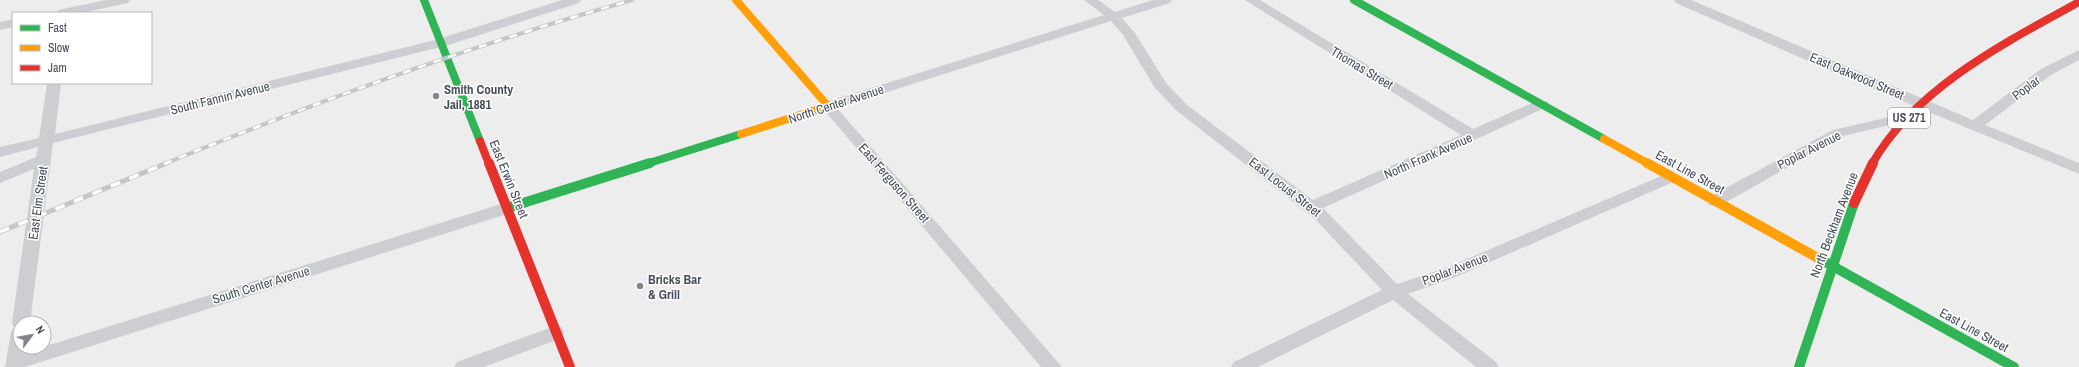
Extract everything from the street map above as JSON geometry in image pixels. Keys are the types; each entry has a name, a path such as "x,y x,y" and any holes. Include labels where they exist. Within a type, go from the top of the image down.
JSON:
{"main road":[{"name":"East Erwin Street","path":"424,0 555,333 570,367"},
{"name":"East Ferguson Street","path":"736,0 828,106"},
{"name":"East Line Street","path":"1354,0 2014,367"},
{"name":"North Beckham Avenue","path":"1799,367 1853,204 1865,177 1882,149 1911,116 1942,86 1988,53 2079,2"},
{"name":"North Center Avenue","path":"507,208 828,106"}],"street":[{"path":"63,12 65,0"},
{"path":"68,12 124,0"},
{"name":"South Fannin Avenue","path":"0,152 440,43 575,0"},
{"name":"East Locust Street","path":"1090,0 1113,16 1132,37 1160,85 1182,108 1312,207 1394,292 1489,367"},
{"name":"North Center Avenue","path":"828,106 1166,0"},
{"name":"Thomas Street","path":"1251,0 1474,136"},
{"name":"East Oakwood Street","path":"1680,0 1859,78 1976,125 2079,169"},
{"path":"0,26 12,23"},
{"name":"Poplar","path":"1976,125 2046,72 2079,54"},
{"name":"East Elm Street","path":"22,315 54,84"},
{"name":"North Frank Avenue","path":"1312,207 1474,136 1542,104"},
{"name":"East Ferguson Street","path":"828,106 1052,367"},
{"name":"Poplar Avenue","path":"1715,201 1838,133 1911,116"},
{"path":"0,178 44,159"},
{"name":"Poplar Avenue","path":"1241,367 1394,292 1452,272 1672,177"},
{"name":"South Center Avenue","path":"16,365 507,208"},
{"path":"464,367 555,333"},
{"path":"16,365 17,355"}],"railway":[{"path":"164,164 280,118 396,75 513,36 632,0"},
{"path":"0,232 167,163"}],"traffic: fast":[{"path":"424,0 480,141"},
{"path":"1354,0 1604,139"},
{"path":"507,208 741,134"},
{"path":"1799,367 1854,203"},
{"path":"1818,258 2014,367"}],"traffic: slow":[{"path":"736,0 828,106 741,134"},
{"path":"1604,139 1818,258"}],"traffic: jam":[{"path":"1854,203 1866,175 1882,149 1902,124 1924,102 1972,65 1998,48 2079,2"},
{"path":"480,141 570,367"}],"place":[{"name":"Smith County Jail, 1881","path":"436,96"},
{"name":"Bricks Bar & Grill","path":"640,286"}]}
